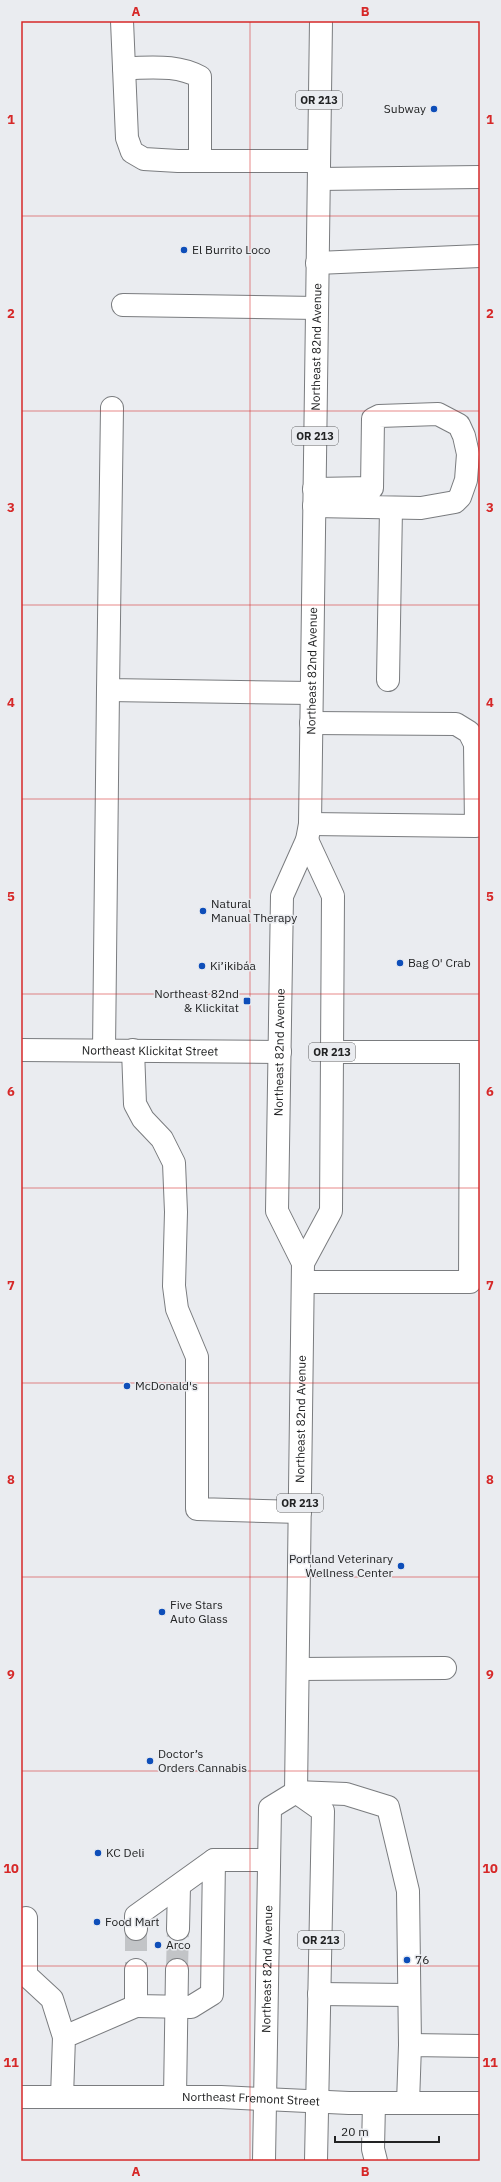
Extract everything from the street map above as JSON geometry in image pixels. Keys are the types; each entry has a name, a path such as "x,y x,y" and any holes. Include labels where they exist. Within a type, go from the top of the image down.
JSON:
{"main road":[{"path":"122,21 128,138 132,152 144,159 200,161 319,170 480,177"},
{"name":"Northeast 82nd Avenue","path":"264,2161 270,1808 296,1792 303,1273 278,1211 282,896 308,832 311,723 321,21"},
{"path":"124,68 173,67 188,71 200,77 200,161"},
{"path":"317,263 480,256"},
{"path":"123,304 317,308"},
{"path":"104,1050 112,408"},
{"path":"438,414 459,425 464,436 468,454 466,480 460,496 455,502 421,508 391,508 314,498 372,488 373,419 379,416 438,414"},
{"path":"388,680 391,508"},
{"path":"108,690 311,693"},
{"path":"308,832 478,832 475,744 469,732 456,724 311,723"},
{"name":"Northeast 82nd Avenue","path":"303,1273 331,1211 333,896 308,832"},
{"name":"Northeast Klickitat Street","path":"21,1050 280,1052"},
{"path":"133,1050 135,1104 143,1119 162,1139 174,1163 176,1212 174,1286 177,1309 197,1357 197,1509 300,1512"},
{"path":"303,1273 470,1282 475,1052 332,1052"},
{"path":"298,1669 445,1668"},
{"path":"296,1792 346,1794 388,1807 408,1891 408,1995 410,2044 408,2102"},
{"name":"OR 213","path":"296,1792 323,1811 316,2161"},
{"path":"136,1929 136,1916 214,1860 269,1860"},
{"path":"64,2037 136,2006 192,2007 212,1994 214,1860"},
{"path":"178,1929 179,1886"},
{"path":"26,1918 26,1975 52,1999 64,2037 62,2097"},
{"path":"136,1970 136,2006"},
{"path":"175,2097 177,1970"},
{"path":"319,1994 408,1995"},
{"path":"410,2044 480,2046"},
{"name":"Northeast Fremont Street","path":"21,2097 175,2097 317,2101 480,2103"},
{"path":"374,2102 373,2149 376,2161"}],"tunnel":[{"path":"136,1929 136,1970"},
{"path":"177,1970 178,1929"}],"place":[{"name":"Subway","path":"434,109"},
{"name":"El Burrito Loco","path":"184,250"},
{"name":"Natural Manual Therapy","path":"203,911"},
{"name":"Bag O' Crab","path":"400,963"},
{"name":"Ki’ikibáa","path":"202,966"},
{"name":"Northeast 82nd & Klickitat","path":"247,1001"},
{"name":"McDonald's","path":"127,1386"},
{"name":"Portland Veterinary Wellness Center","path":"401,1566"},
{"name":"Five Stars Auto Glass","path":"162,1612"},
{"name":"Doctor’s Orders Cannabis","path":"150,1761"},
{"name":"KC Deli","path":"98,1853"},
{"name":"Food Mart","path":"97,1922"},
{"name":"Arco","path":"158,1945"},
{"name":"76","path":"407,1960"}]}
